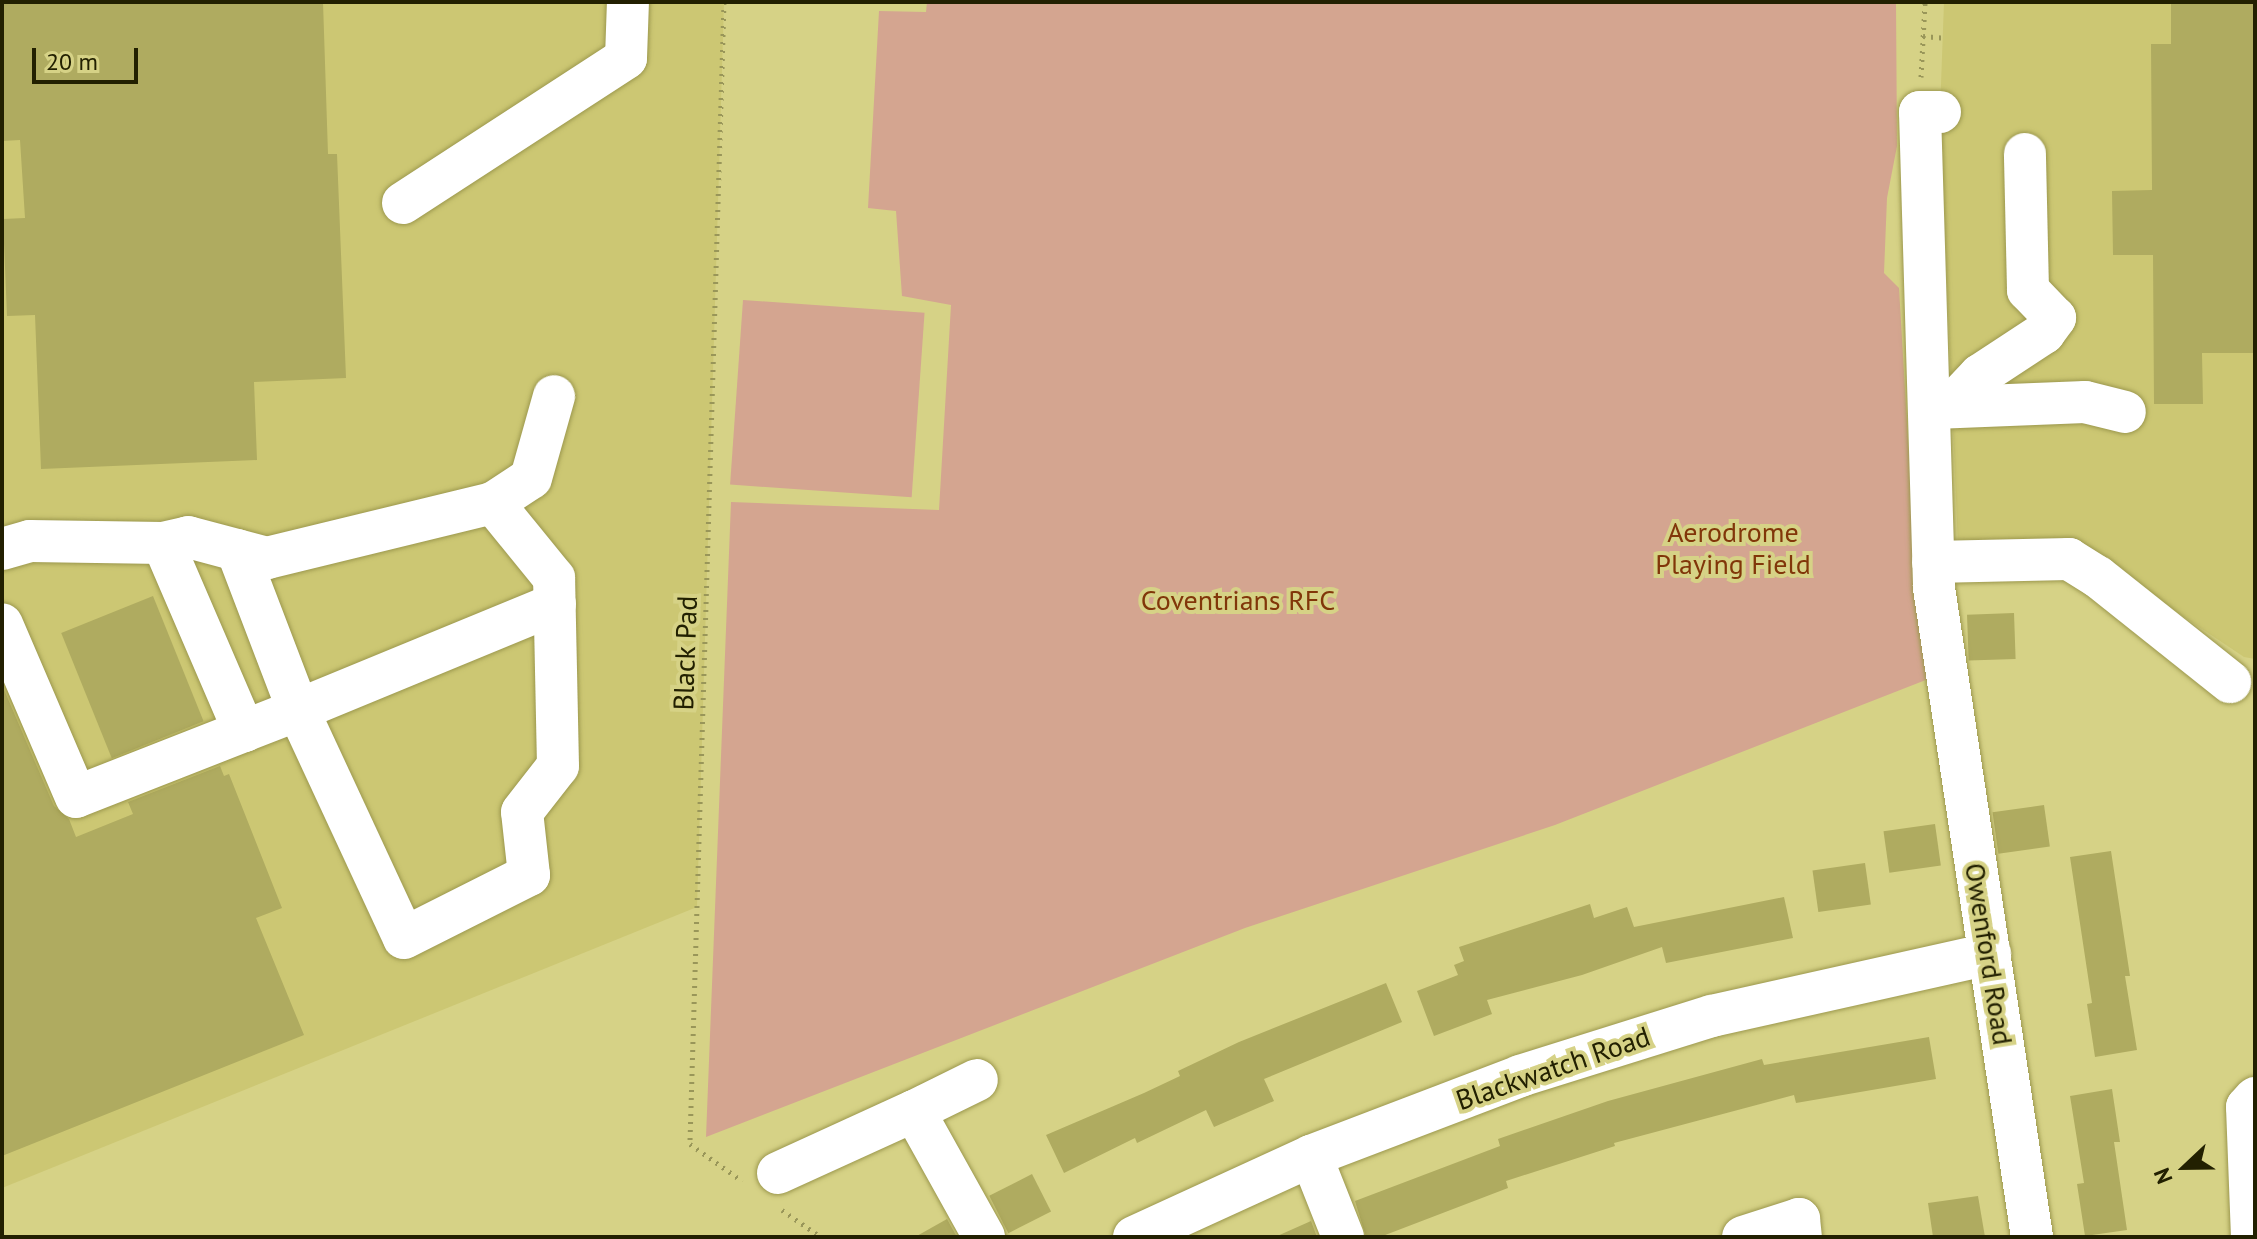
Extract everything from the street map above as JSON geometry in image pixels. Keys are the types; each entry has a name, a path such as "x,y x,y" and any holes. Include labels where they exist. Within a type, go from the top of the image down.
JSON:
{"street":[{"path":"403,203 626,58 628,2"},
{"name":"Owenford Road","path":"1930,112 1939,408 1933,562 1944,671 2032,1237"},
{"path":"1939,408 1980,375 2044,333 2055,318 2028,290 2025,154"},
{"path":"2,549 30,541 163,543 188,537 267,558 493,503 531,478 554,396"},
{"path":"1939,408 2085,402 2125,412"},
{"path":"237,550 298,710 404,938 529,875 522,812 558,766 554,578 493,503"},
{"path":"163,543 244,731"},
{"path":"1933,562 2069,559 2098,577 2230,682"},
{"path":"2,624 76,797 555,604"},
{"name":"Blackwatch Road","path":"1134,1237 1311,1156 1520,1076 1712,1016 1990,954"},
{"path":"767,1187 977,1080"},
{"path":"2252,1237 2247,1107 2255,1098"},
{"path":"914,1111 984,1237"},
{"path":"1311,1156 1343,1237"},
{"path":"1743,1237 1799,1219 1801,1237"}],"path":[{"name":"Black Pad","path":"724,2 690,1144 767,1187 821,1237"},
{"path":"1925,2 1923,36 1930,112"},
{"path":"1923,36 1944,38"}],"shaded area":[{"path":"2,2 724,2 697,907 2,1188"},
{"path":"1944,2 2255,2 2255,659 2244,657 2066,538 1958,547 1940,112"}],"green space":[{"name":"Coventrians RFC","path":"927,2 1896,2 1897,146 1887,198 1884,273 1899,288 1919,627 1936,676 1555,825 1245,928 706,1137 731,502 939,510 951,305 902,296 896,211 868,208 879,11 926,12"},
{"path":"743,300 925,313 912,497 730,485"}],"building":[{"path":"2,2 323,2 328,154 337,154 346,378 254,382 257,460 41,469 35,315 7,316 3,219 25,218 20,140 2,141"},
{"path":"2171,2 2255,2 2255,353 2202,353 2203,404 2154,404 2153,255 2113,255 2112,191 2152,190 2151,44 2171,44"},
{"path":"153,596 204,721 112,758 61,633"},
{"path":"2014,613 2016,659 1969,661 1967,615"},
{"path":"2,685 54,806 69,819 76,837 133,814 128,802 220,766 224,776 229,774 282,908 256,918 304,1035 2,1156"},
{"path":"2044,805 2050,847 1998,854 1993,812"},
{"path":"1935,824 1941,866 1889,873 1884,831"},
{"path":"2111,851 2130,976 2125,976 2137,1050 2095,1057 2087,1004 2092,1003 2070,857"},
{"path":"1865,863 1871,905 1818,912 1813,870"},
{"path":"1784,897 1793,938 1666,963 1662,947 1582,975 1487,1000 1492,1014 1434,1036 1417,991 1458,975 1454,965 1464,961 1459,947 1590,904 1594,918 1627,907 1634,927"},
{"path":"1386,983 1402,1022 1264,1079 1274,1101 1214,1127 1206,1110 1137,1143 1135,1138 1064,1173 1046,1135 1180,1076 1178,1071 1239,1042"},
{"path":"1929,1037 1936,1079 1796,1103 1794,1095 1614,1143 1615,1146 1506,1181 1508,1188 1380,1237 1366,1237 1355,1201 1500,1146 1498,1139 1608,1101 1762,1059 1764,1065"},
{"path":"2112,1089 2120,1142 2114,1142 2127,1230 2085,1236 2077,1184 2084,1183 2070,1096"},
{"path":"1032,1174 1051,1211 1008,1233 989,1196"},
{"path":"1978,1196 1985,1237 1933,1237 1928,1203"},
{"path":"947,1219 957,1237 915,1237"},
{"path":"1311,1221 1317,1237 1275,1237"}],"park label":[{"name":"Aerodrome Playing Field","path":"1733,548"}]}
